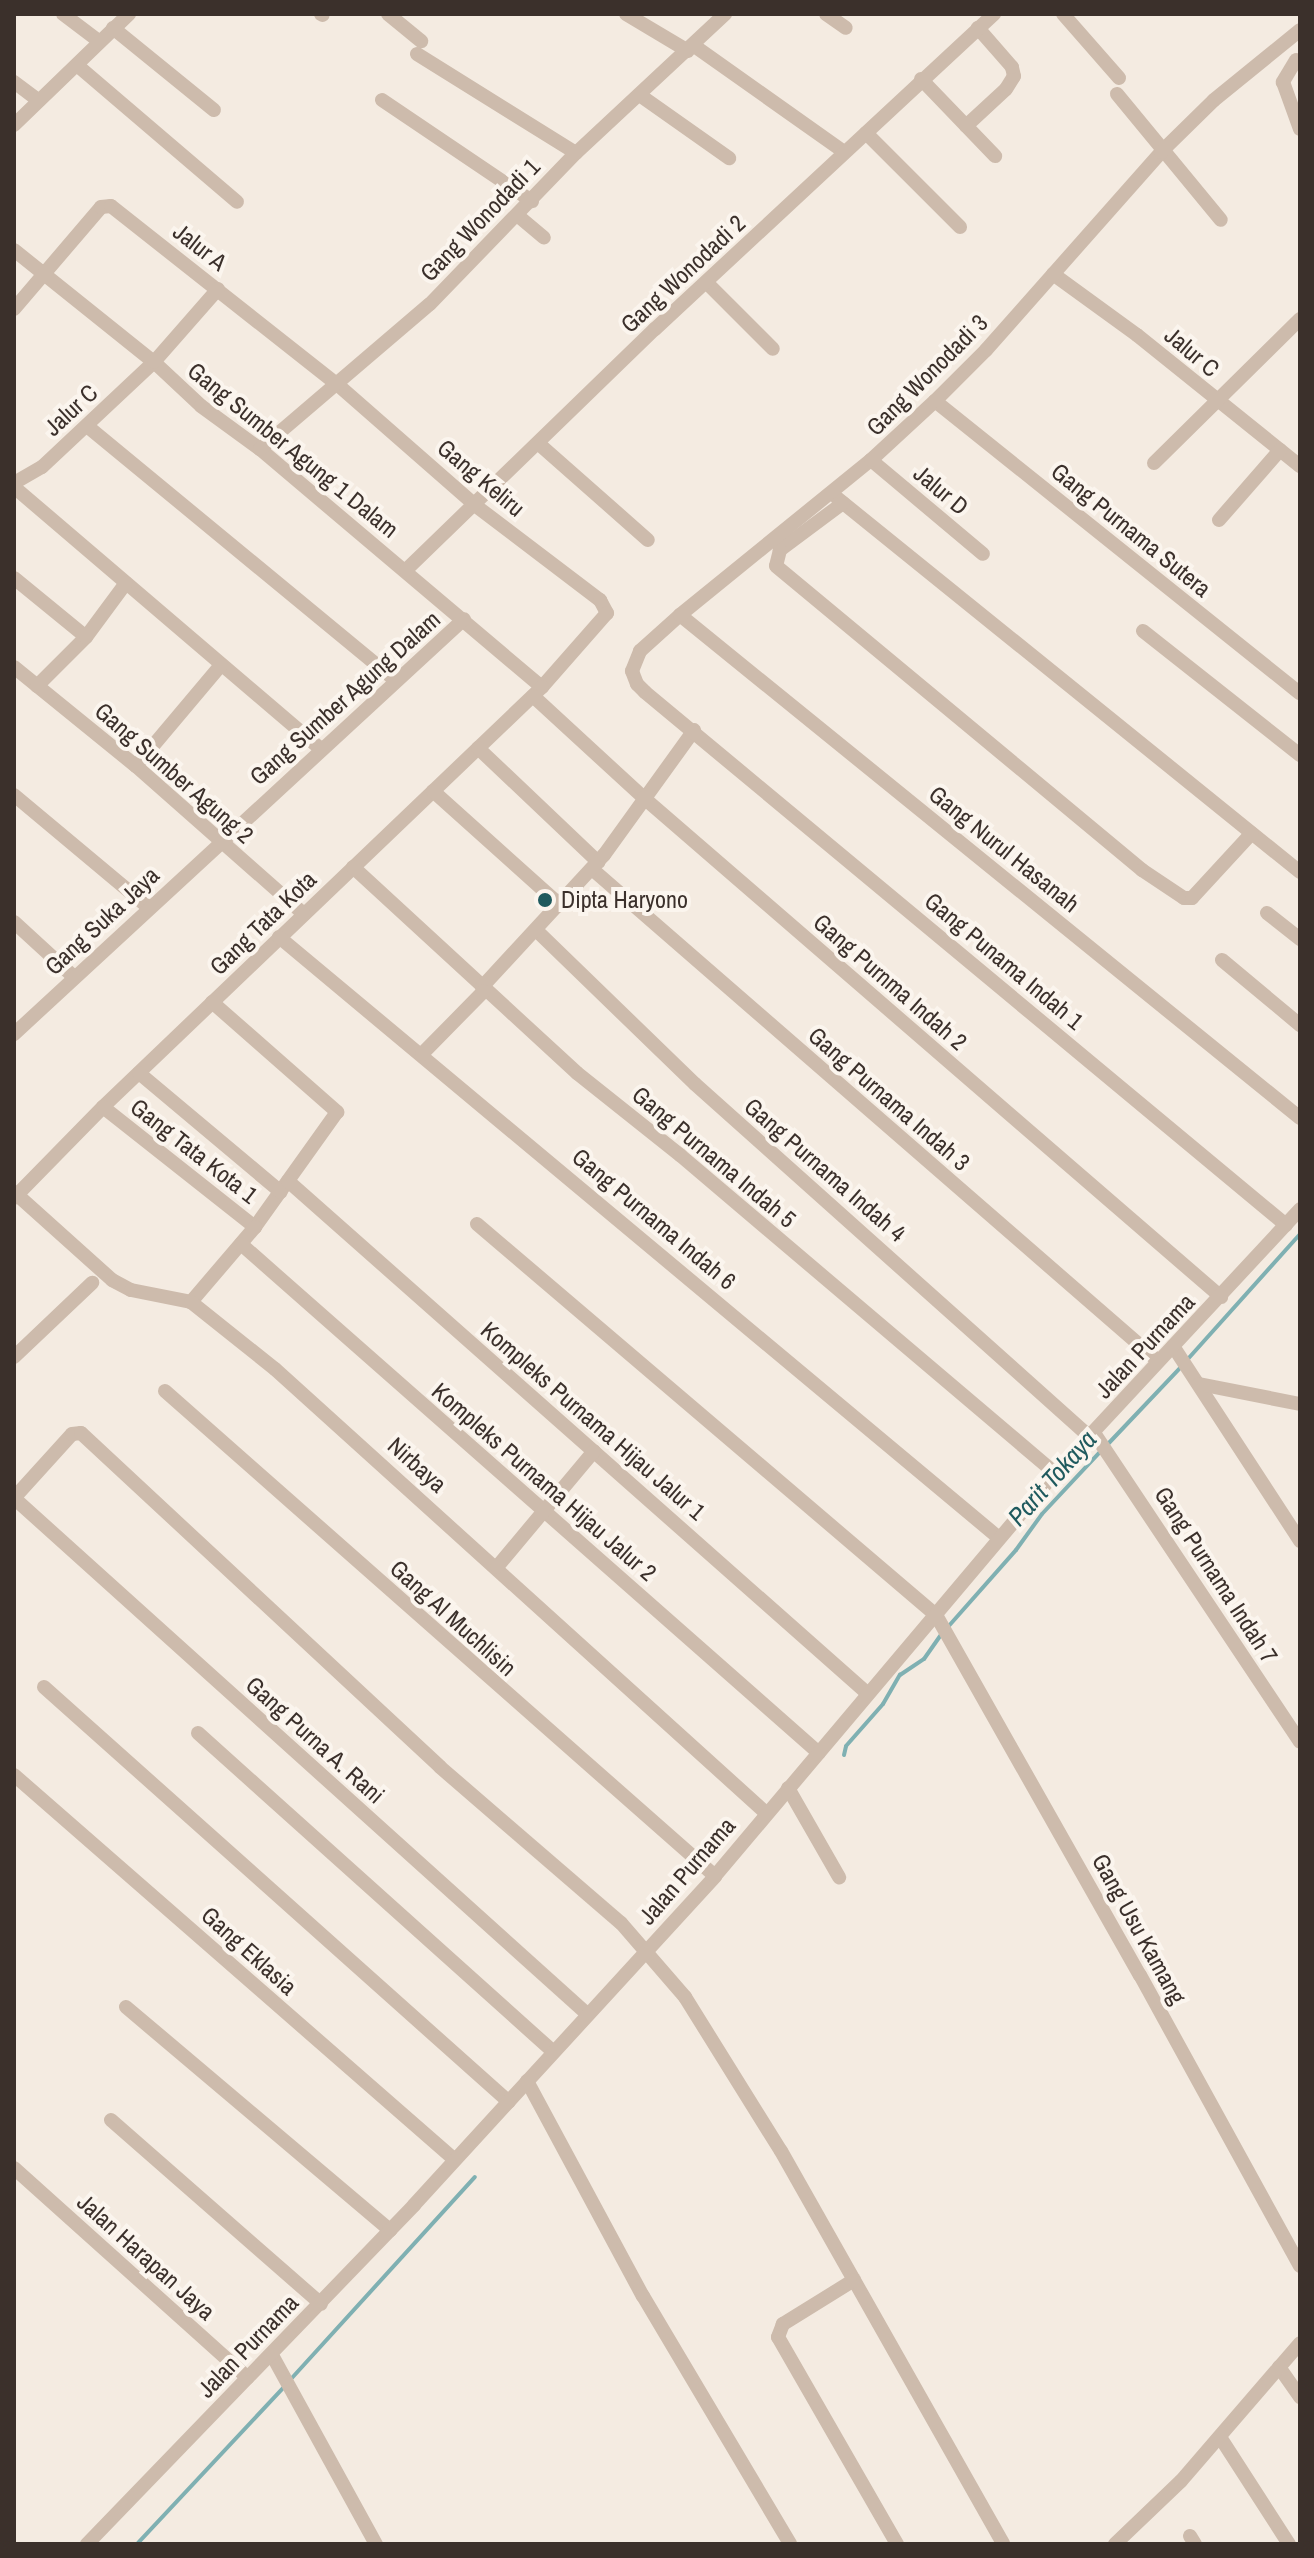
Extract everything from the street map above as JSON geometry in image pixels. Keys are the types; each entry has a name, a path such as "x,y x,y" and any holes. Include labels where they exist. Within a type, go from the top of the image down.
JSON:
{"street":[{"path":"63,14 100,42"},
{"path":"14,125 129,14"},
{"path":"388,14 419,48 576,153"},
{"path":"626,14 691,48 844,152"},
{"name":"Gang Wonodadi 1","path":"260,449 430,304 576,153 641,96 725,14"},
{"path":"826,14 846,28"},
{"name":"Gang Wonodadi 2","path":"406,570 921,79 994,14"},
{"path":"1063,14 1119,78"},
{"path":"113,28 214,110"},
{"path":"966,126 1006,89 1014,76 1012,67 978,28"},
{"name":"Gang Wonodadi 3","path":"694,730 637,684 632,671 640,651 871,460 935,401 1161,152 1214,100 1300,30"},
{"path":"1283,45 1298,63 1283,82 1300,129"},
{"path":"78,66 237,202"},
{"path":"921,79 995,156"},
{"path":"14,82 39,101"},
{"path":"1117,94 1161,152 1221,220"},
{"path":"641,96 729,158"},
{"path":"382,100 532,201"},
{"path":"866,133 960,227"},
{"name":"Jalur A","path":"44,274 101,207 107,205 338,385"},
{"path":"517,215 544,238"},
{"name":"Gang Sumber Agung 1 Dalam","path":"14,250 154,362 201,406 260,449 406,570 464,619 537,691"},
{"path":"14,309 44,274"},
{"name":"Jalur C","path":"1053,274 1170,361 1216,402 1300,466"},
{"path":"707,283 773,349"},
{"name":"Jalur C","path":"14,485 42,467 154,362 218,289"},
{"path":"1154,463 1300,319"},
{"name":"Gang Keliru","path":"338,385 476,506 600,600"},
{"name":"Gang Purnama Sutera","path":"935,401 1300,693"},
{"path":"87,426 395,680"},
{"path":"539,444 648,540"},
{"path":"1219,520 1280,450"},
{"name":"Jalur D","path":"871,460 983,554"},
{"path":"14,485 321,749"},
{"path":"831,493 1300,872"},
{"path":"843,503 780,550 776,566 1142,870 1184,898 1192,898 1252,833"},
{"path":"14,578 86,637"},
{"path":"37,686 86,637 126,583"},
{"name":"Gang Tata Kota","path":"15,1195 537,691 606,615 600,600"},
{"name":"Gang Nurul Hasanah","path":"680,615 1300,1118"},
{"name":"Gang Sumber Agung Dalam","path":"220,841 464,619"},
{"path":"1143,631 1300,755"},
{"path":"136,766 221,665"},
{"name":"Gang Sumber Agung 2","path":"14,667 136,766 304,914"},
{"name":"Gang Purnma Indah 2","path":"537,691 644,798 1221,1297"},
{"path":"422,1054 595,866 694,730"},
{"name":"Gang Punama Indah 1","path":"694,730 1295,1224"},
{"name":"Gang Purnama Indah 3","path":"478,748 595,866 1158,1361"},
{"path":"433,791 560,905"},
{"path":"14,795 149,908"},
{"name":"Gang Suka Jaya","path":"14,1034 220,841"},
{"name":"Gang Purnama Indah 5","path":"353,867 577,1073 693,1165 1055,1473"},
{"path":"1267,913 1300,939"},
{"path":"14,922 74,977"},
{"name":"Gang Purnama Indah 4","path":"536,930 695,1084 1099,1441"},
{"name":"Gang Purnama Indah 6","path":"279,937 999,1538"},
{"path":"1222,960 1300,1025"},
{"path":"212,1002 337,1112 255,1227"},
{"name":"Kompleks Purnama Hijau Jalur 1","path":"139,1073 284,1187 594,1451 868,1694"},
{"name":"Gang Tata Kota 1","path":"103,1107 255,1227 191,1302"},
{"name":"Nirbaya","path":"15,1195 97,1279 131,1290 191,1302 296,1388 766,1813"},
{"path":"477,1224 942,1626"},
{"name":"Jalan Purnama","path":"87,2544 321,2304 509,2102 715,1876 868,1694 942,1626 999,1538 1055,1473 1099,1441 1158,1361 1176,1351 1221,1297 1295,1224"},
{"name":"Kompleks Purnama Hijau Jalur 2","path":"241,1244 819,1753"},
{"path":"14,1357 97,1279"},
{"path":"1176,1351 1300,1541"},
{"path":"1194,1377 1300,1404"},
{"name":"Gang Al Muchlisin","path":"165,1391 715,1876"},
{"path":"14,1498 72,1434 81,1433 339,1674 545,1860 621,1923 685,1997 781,2151 1003,2544"},
{"name":"Gang Purnama Indah 7","path":"1099,1441 1300,1742"},
{"path":"497,1567 594,1451"},
{"name":"Gang Purna A. Rani","path":"14,1498 587,2014"},
{"name":"Gang Usu Kamang","path":"942,1626 1300,2266"},
{"path":"44,1687 509,2102"},
{"path":"198,1733 553,2052"},
{"name":"Gang Eklasia","path":"14,1775 455,2160"},
{"path":"788,1788 839,1877"},
{"path":"126,2007 390,2230"},
{"path":"527,2081 643,2296 790,2544"},
{"path":"111,2120 321,2304"},
{"name":"Jalan Harapan Jaya","path":"14,2168 248,2378"},
{"path":"854,2280 783,2324 778,2337 897,2544"},
{"path":"1115,2544 1220,2437 1300,2343"},
{"path":"272,2355 376,2544"},
{"path":"1279,2367 1300,2397"},
{"path":"1220,2437 1289,2544"}],"waterway":[{"name":"Parit Tokaya","path":"1187,1360 1300,1234"},
{"name":"Parit Tokaya","path":"1107,1445 1181,1367"},
{"name":"Parit Tokaya","path":"947,1628 1016,1550 1042,1514 1101,1451"},
{"name":"Parit Tokaya","path":"844,1755 846,1746 883,1704 900,1675 924,1659 941,1635"},
{"path":"291,2379 475,2177"},
{"path":"137,2544 285,2386"}],"place":[{"name":"Dipta Haryono","path":"545,900"}]}
